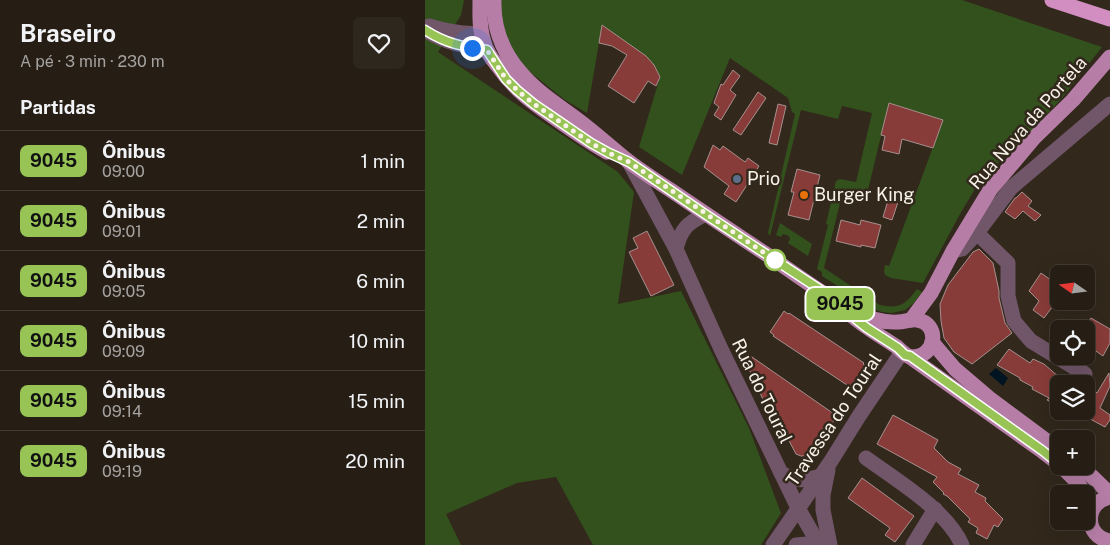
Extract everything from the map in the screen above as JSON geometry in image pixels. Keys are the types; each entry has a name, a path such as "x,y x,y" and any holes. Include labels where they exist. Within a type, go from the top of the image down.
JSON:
{"highway":[{"path":"1052,0 1110,19"},
{"path":"1068,0 1110,19"}],"main road":[{"path":"480,0 488,41 506,79 534,104 591,143 629,162"},
{"path":"488,41 494,19 494,0"},
{"path":"488,41 504,50 521,74 537,89 629,162 839,302 865,316 881,321 893,323 916,319 921,321 949,362 962,375 989,398 1050,443"},
{"name":"Rua Nova da Portela","path":"907,321 931,293 953,251 990,190 1034,138 1073,100 1108,59"},
{"name":"Rua Nova da Portela","path":"931,293 931,335"},
{"path":"839,302 867,328 1050,457"},
{"path":"907,321 899,326 895,337 896,343 903,352 916,357 927,352 930,348 931,335"},
{"path":"1070,475 1079,485"},
{"path":"1090,475 1110,496 1101,500 1095,500"},
{"path":"1092,530 1094,545"},
{"path":"1094,530 1099,537 1110,544"}],"street":[{"path":"425,24 440,30 474,34 488,41"},
{"path":"425,30 444,41 459,45 488,41"},
{"path":"953,251 962,249 977,233 1011,188 1110,104"},
{"name":"Rua do Toural","path":"629,162 676,249 721,349 798,508 823,544"},
{"path":"676,249 678,240 686,226 705,214"},
{"path":"977,233 1008,263 1008,296 1014,321 1031,341 1085,374"},
{"name":"Travessa do Toural","path":"773,545 903,352"},
{"path":"866,458 935,509 951,527 961,545"},
{"path":"795,545 823,544 823,495 831,461"},
{"path":"781,473 799,480 808,480 821,476"},
{"path":"913,545 935,509"}],"green space":[{"path":"425,0 464,0 461,15 438,52 618,172 634,192 618,304 681,291 749,428 781,513 761,545 593,545 556,477 517,483 446,514 461,545 425,545"},
{"path":"500,0 962,0 1102,47 1063,97 1018,145 992,169 975,189 923,283 891,278 885,275 884,271 885,265 889,266 943,120 889,103 867,194 843,191 824,268 880,305 897,306 909,299 917,289 922,292 914,303 905,310 892,313 871,308 822,276 822,272 817,269 836,181 840,179 856,182 872,113 842,106 838,119 801,110 770,236 768,233 795,114 792,112 788,98 730,58 682,175 639,147 660,77 602,25 587,113 565,100 525,68 508,42 499,11"},
{"path":"780,223 812,244 808,256 788,243 789,236 783,234 781,237 776,235"}],"water":[{"path":"996,368 1008,378 1003,386 989,374"}],"building":[{"path":"602,25 646,56 654,65 660,77 656,86 648,81 634,103 608,86 627,55 612,46 599,43"},
{"path":"733,70 740,76 730,90 736,95 721,120 714,115 719,107 714,103 721,84 723,85"},
{"path":"758,92 766,98 741,135 733,130"},
{"path":"889,103 943,120 933,148 902,139 899,154 882,150 885,136 881,135"},
{"path":"778,104 786,106 777,145 769,143"},
{"name":"Prio","path":"713,145 720,150 723,146 745,162 748,158 759,166 736,202 724,194 729,186 704,167"},
{"path":"797,169 820,175 809,220 788,215"},
{"path":"1022,192 1032,201 1028,206 1041,215 1035,221 1023,211 1015,219 1005,212"},
{"path":"889,197 899,199 892,220 883,217"},
{"path":"841,220 860,225 861,220 881,225 875,248 836,241"},
{"path":"647,231 674,285 651,296 629,252 638,248 633,238"},
{"path":"979,249 993,263 1005,323 1012,333 972,364 954,352 944,338 940,304 948,285 973,252"},
{"path":"1041,273 1050,279 1050,310 1044,318 1033,310 1039,301 1029,291"},
{"path":"784,311 864,363 867,367 853,388 773,336 770,332"},
{"path":"1095,320 1110,329 1110,343 1103,356 1095,350"},
{"path":"739,348 837,416 820,442 818,441 806,456 796,454 786,435 781,438"},
{"path":"1009,349 1030,363 1033,359 1044,364 1057,375 1050,375 1050,402 1047,400 1049,398 1032,389 1033,387 1020,380 1020,378 997,365"},
{"path":"1109,373 1110,386 1100,408 1110,415 1110,420 1105,427 1092,420 1095,420 1095,394"},
{"path":"893,415 938,440 934,448 948,462 961,469 958,474 979,485 975,492 986,498 985,501 1003,519 998,527 994,525 987,539 976,533 978,528 968,522 970,519 933,482 937,477 877,444"},
{"path":"862,478 914,516 895,542 885,535 890,528 848,498"}],"bus line":[{"name":"9045","path":"425,30 444,41 487,50 506,79 534,104 591,143 629,162 839,302 867,328 898,348 905,355 910,356 1050,457"}],"place":[{"name":"Prio","path":"737,179"},
{"name":"Burger King","path":"804,195"}],"route":[{"path":"472,48 487,50 506,79 534,104 591,143 629,162 775,260"}]}
